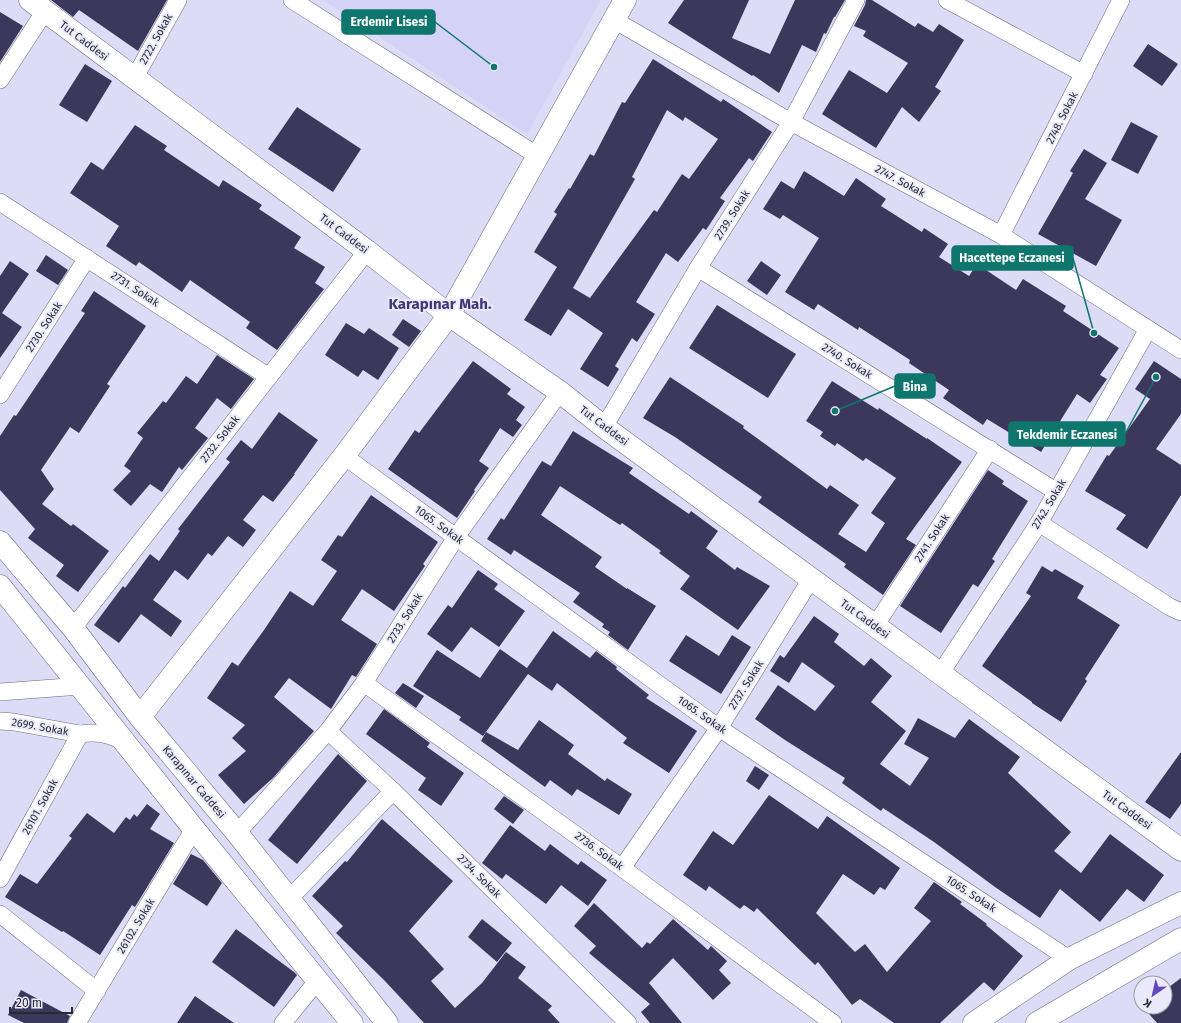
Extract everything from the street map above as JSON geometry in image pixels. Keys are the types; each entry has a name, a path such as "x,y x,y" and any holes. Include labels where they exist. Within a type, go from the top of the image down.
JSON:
{"street":[{"name":"2722. Sokak","path":"134,79 178,0"},
{"path":"292,0 538,156"},
{"path":"140,717 344,456 449,315 625,0"},
{"name":"2739. Sokak","path":"604,427 698,268 791,122 856,0"},
{"path":"947,0 1084,74"},
{"name":"2748. Sokak","path":"1001,235 1121,0"},
{"name":"Tut Caddesi","path":"37,6 367,251 449,315 560,392 604,427 1181,850"},
{"path":"0,80 37,6"},
{"name":"2747. Sokak","path":"614,20 791,122 1001,235 1181,350"},
{"name":"2731. Sokak","path":"0,202 269,377"},
{"name":"2732. Sokak","path":"73,628 367,251"},
{"name":"2730. Sokak","path":"0,395 88,258"},
{"name":"2740. Sokak","path":"698,268 1057,492"},
{"name":"2742. Sokak","path":"940,674 1039,523 1148,329"},
{"name":"2733. Sokak","path":"237,833 328,731 364,683 456,537 560,392"},
{"name":"2741. Sokak","path":"875,626 990,449"},
{"name":"1065. Sokak","path":"344,456 719,728 1070,959"},
{"path":"1039,523 1170,607 1181,612"},
{"name":"Karapınar Caddesi","path":"0,542 73,628 140,717 237,833 386,1023"},
{"name":"2737. Sokak","path":"622,868 719,728 811,579"},
{"path":"0,586 123,741 352,1023"},
{"name":"2736. Sokak","path":"364,683 622,868 833,1023"},
{"path":"0,692 80,686"},
{"name":"2699. Sokak","path":"0,721 14,722 80,734 90,732 104,733 123,741"},
{"name":"2734. Sokak","path":"328,731 393,791 628,1023"},
{"name":"26101. Sokak","path":"0,879 80,734"},
{"path":"289,899 393,791"},
{"name":"26102. Sokak","path":"77,1023 194,829"},
{"path":"974,1023 1070,959 1181,903"},
{"path":"0,914 97,991"},
{"path":"1037,1023 1181,940"},
{"path":"283,1023 318,980"}],"shaded area":[{"path":"323,0 601,0 527,134"}],"building":[{"path":"51,0 167,0 138,51 79,10 73,17"},
{"path":"684,0 749,0 732,38 770,54 795,0 845,0 834,17 826,34 824,33 816,52 802,45 779,93 753,75 752,76 668,23"},
{"path":"866,0 872,0 915,27 918,23 933,32 939,24 964,40 935,87 941,91 919,122 902,107 876,148 822,114 849,70 887,93 908,63 863,36 866,31 854,26"},
{"path":"0,12 23,26 0,62"},
{"path":"1148,44 1178,64 1162,86 1133,66"},
{"path":"653,59 721,102 723,99 772,132 753,161 749,158 720,198 725,201 706,230 703,228 678,262 666,253 636,302 655,314 637,342 632,338 615,366 619,369 608,387 580,369 603,333 568,309 551,336 524,320 557,267 534,252 557,214 554,212 569,188 570,189 590,154 594,156 622,102 625,103","holes":["667,110 683,121 685,117 718,139 689,179 682,174 657,212 654,210 590,298 573,288 635,179 632,177"]},
{"path":"85,64 112,81 87,122 59,105"},
{"path":"297,107 361,149 333,192 268,149"},
{"path":"1131,122 1158,136 1138,174 1111,160"},
{"path":"135,125 167,146 164,150 219,187 223,180 262,205 259,209 301,237 294,248 325,267 315,283 324,289 277,350 246,328 250,322 190,280 182,292 139,262 136,266 106,246 119,226 70,193 91,162 103,170"},
{"path":"1084,149 1107,163 1085,199 1122,220 1096,266 1038,234 1073,173 1070,171"},
{"path":"804,171 844,196 856,178 886,199 881,206 922,232 924,228 948,244 939,257 969,276 977,264 1016,290 1023,279 1066,306 1063,311 1119,348 1100,375 1107,379 1090,403 1077,394 1041,452 987,419 983,425 943,398 949,390 909,363 910,360 859,327 858,330 818,304 814,310 785,292 819,238 783,215 780,219 763,209 781,181 794,189"},
{"path":"46,255 68,270 58,285 36,271"},
{"path":"10,261 29,274 2,313 22,327 0,358 0,276"},
{"path":"761,261 781,275 767,295 747,281"},
{"path":"94,291 146,326 107,384 110,386 79,433 70,427 41,470 54,489 42,504 71,526 73,524 109,551 78,592 56,576 64,565 28,538 35,529 0,490 0,436 14,415 16,416 85,313 81,311"},
{"path":"717,305 796,354 768,398 689,348"},
{"path":"403,319 421,331 409,347 392,335"},
{"path":"346,323 364,334 369,328 399,348 378,380 363,370 358,377 325,355"},
{"path":"217,355 254,379 231,409 217,398 195,428 208,438 182,470 179,467 162,492 150,484 131,506 113,490 131,471 124,466 143,438 137,433 163,401 166,403 186,376 197,384"},
{"path":"473,361 511,389 507,394 525,407 516,420 522,425 513,437 500,428 479,461 489,468 457,518 388,469 415,430 419,433"},
{"path":"1154,361 1181,379 1181,414 1156,449 1181,465 1181,495 1147,549 1116,529 1126,515 1085,491 1107,455 1109,456 1150,399 1135,389"},
{"path":"670,377 744,426 743,428 827,489 830,485 859,505 838,534 866,552 885,523 871,513 896,478 866,458 863,461 837,443 835,446 820,436 823,432 806,421 832,381 878,410 879,408 962,462 906,539 916,545 883,595 844,567 846,564 758,502 762,497 675,437 643,418"},
{"path":"279,412 318,440 295,474 273,502 263,495 243,520 256,530 243,547 228,536 212,556 208,553 188,580 175,570 153,600 182,621 171,637 141,614 119,643 94,625 123,586 125,588 150,554 159,561 180,531 178,529 230,462 226,459 241,440 252,449"},
{"path":"573,431 633,468 629,473 689,514 691,511 718,531 706,548 735,570 737,567 770,586 738,630 680,589 690,576 659,553 661,551 622,523 620,525 560,486 541,515 602,557 595,567 627,589 656,606 628,650 608,635 610,632 602,627 604,624 573,602 580,593 514,550 511,555 487,539 501,518 504,520 542,461 551,466"},
{"path":"988,470 1004,481 1002,484 1028,501 992,559 995,561 978,587 973,584 941,633 900,606"},
{"path":"371,495 438,542 423,564 425,566 394,611 362,589 341,620 377,644 356,677 352,675 331,709 289,678 274,697 314,731 274,777 244,804 218,775 246,751 232,738 245,725 207,698 232,662 238,666 290,591 313,606 337,571 321,560 338,535 342,537"},
{"path":"1042,566 1052,572 1055,569 1084,586 1077,598 1120,625 1085,679 1087,681 1061,722 1032,703 982,666 1031,596 1026,593"},
{"path":"478,570 498,584 494,589 525,611 499,647 471,627 452,652 427,634 448,605 452,608"},
{"path":"814,616 839,634 834,642 864,666 871,658 892,676 871,702 906,731 880,764 910,786 929,758 904,744 918,718 955,738 969,719 1020,757 1008,773 1071,832 1054,851 1081,873 1110,834 1164,875 1144,902 1127,889 1100,922 1060,889 1040,918 934,842 883,808 881,811 842,783 845,778 755,719 778,685 815,711 835,686 802,662 789,683 770,671 780,655 784,658"},
{"path":"553,631 590,658 596,651 649,695 646,698 697,731 669,773 623,743 627,738 557,683 552,691 528,674 483,736 459,720 461,717 413,686 437,650 480,678 500,649 527,668"},
{"path":"686,635 719,656 732,635 751,647 721,694 669,661"},
{"path":"403,683 424,696 416,708 395,693"},
{"path":"384,709 430,743 427,747 464,773 441,806 418,790 426,778 366,734"},
{"path":"539,720 574,745 568,754 605,781 607,778 632,794 619,815 577,789 572,796 550,780 545,787 481,741 486,732 518,750"},
{"path":"1181,752 1181,804 1170,819 1145,802"},
{"path":"338,754 367,781 297,864 268,840"},
{"path":"755,766 769,775 759,790 746,781"},
{"path":"769,795 818,829 827,816 900,868 885,890 880,887 874,895 843,874 816,913 855,952 865,944 887,972 931,921 914,908 934,882 962,902 960,904 987,924 986,925 1023,956 994,991 984,982 940,1023 894,1023 860,999 852,1005 818,962 815,965 757,908 754,912 744,905 740,909 709,886 706,891 683,875 713,831 733,845"},
{"path":"504,796 524,810 513,824 494,809"},
{"path":"147,804 160,814 150,829 174,843 135,907 132,905 100,955 63,931 62,932 5,897 20,874 37,884 72,838 69,836 87,813 114,833 126,817 130,820 134,814 137,817"},
{"path":"382,819 453,881 409,931 444,969 431,981 455,1008 482,983 506,952 526,967 518,978 552,1006 548,1010 560,1023 424,1023 384,980 336,933 343,926 312,896 345,861 347,862"},
{"path":"510,825 545,851 550,844 578,865 581,861 607,880 588,906 561,885 546,904 506,874 502,879 482,863"},
{"path":"191,854 203,860 222,883 207,906 173,884"},
{"path":"594,903 642,948 647,942 650,944 673,919 708,950 711,946 727,961 719,970 731,983 713,1000 673,958 649,983 682,1023 650,1023 641,1012 650,1004 589,953 596,946 574,926"},
{"path":"482,919 512,943 497,962 468,937"},
{"path":"236,929 297,975 274,1007 212,962"},
{"path":"1181,978 1181,1023 1157,1023 1150,1015 1173,1015 1173,984"},
{"path":"21,990 70,1016 67,1023 24,1023 8,1015"},
{"path":"195,996 209,1006 234,1023 177,1023"}],"place":[{"name":"Erdemir Lisesi","path":"494,67"},
{"name":"Hacettepe Eczanesi","path":"1094,333"},
{"name":"Tekdemir Eczanesi","path":"1156,377"},
{"name":"Bina","path":"835,411"}],"district":[{"name":"Karapınar Mah.","path":"440,304"}]}
